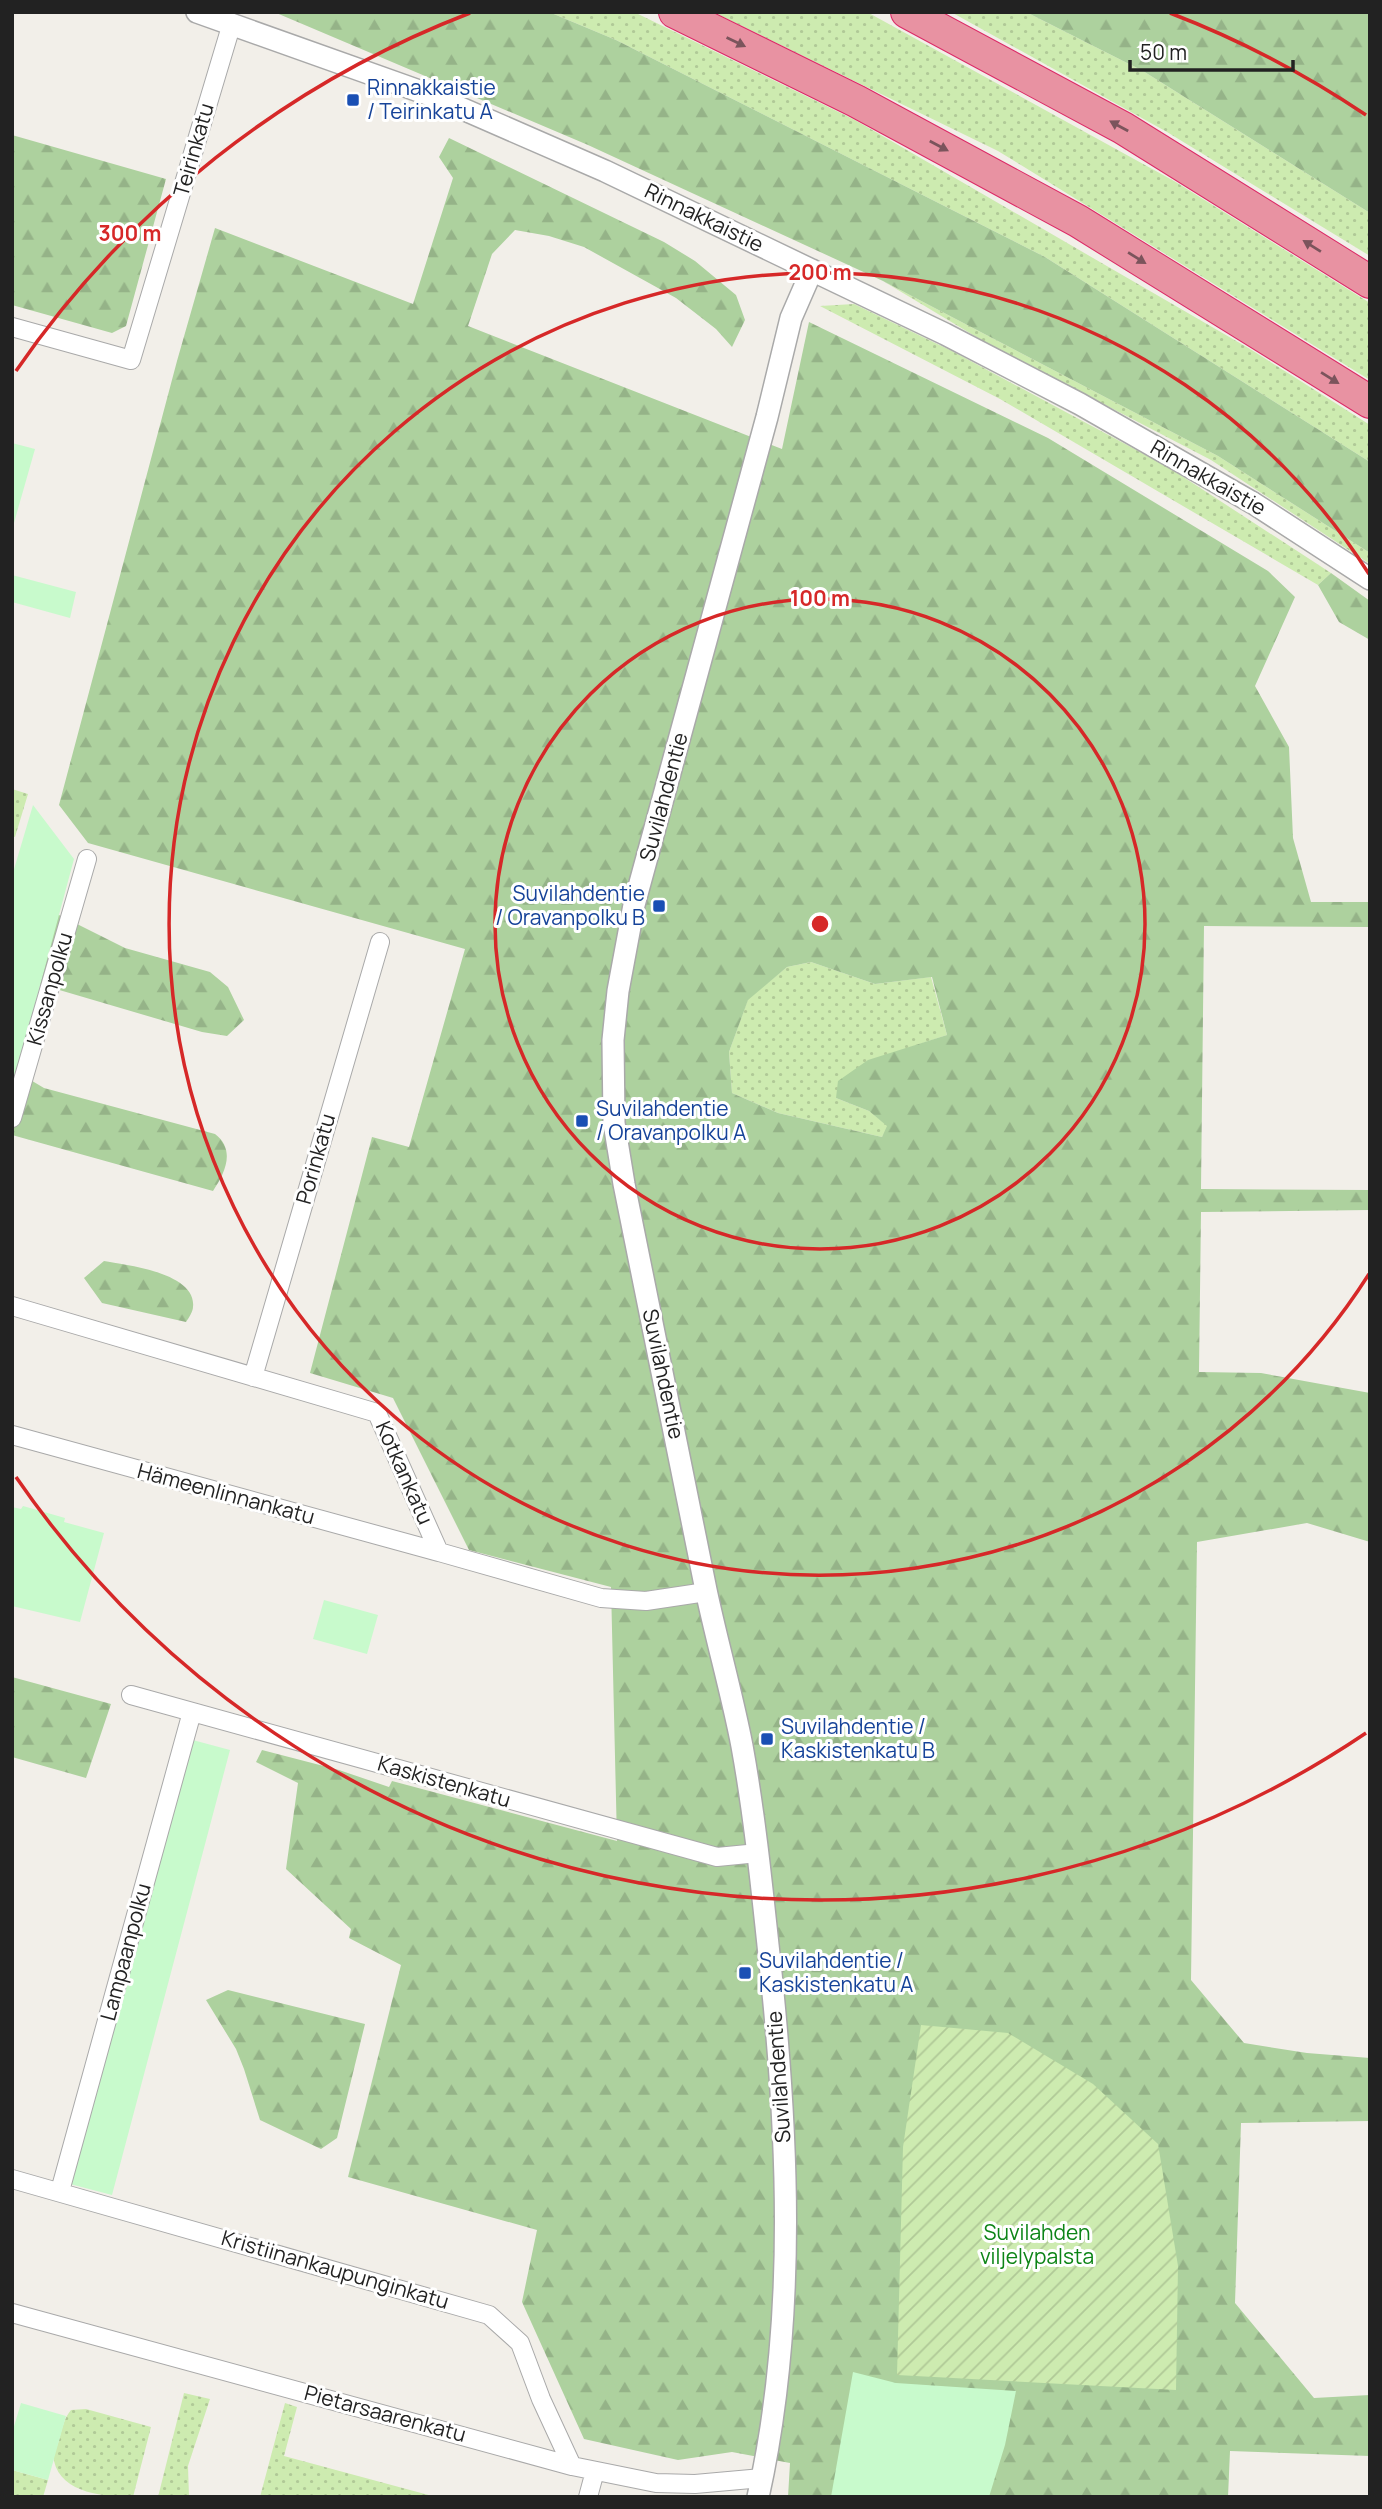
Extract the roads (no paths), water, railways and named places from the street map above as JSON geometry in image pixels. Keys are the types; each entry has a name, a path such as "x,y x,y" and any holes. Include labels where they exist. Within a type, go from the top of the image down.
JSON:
{"highway":[{"path":"675,12 856,101 1078,221 1370,402"},
{"path":"907,12 1123,128 1370,282"}],"street":[{"name":"Rinnakkaistie","path":"197,12 432,96 605,171 946,334 1080,404 1253,503 1370,579"},
{"name":"Teirinkatu","path":"12,327 131,360 232,23"},
{"name":"Suvilahdentie","path":"760,2487 776,2398 782,2342 784,2135 777,2023 758,1853 742,1746 706,1592 624,1184 614,1123 613,1040 618,992 634,905 767,417 791,318 812,270"},
{"name":"Kissanpolku","path":"12,1118 87,859"},
{"name":"Porinkatu","path":"253,1377 380,942"},
{"name":"Kotkankatu","path":"12,1306 377,1413 439,1552"},
{"name":"Hämeenlinnankatu","path":"12,1435 439,1552"},
{"path":"439,1552 601,1598 646,1601 706,1592"},
{"name":"Kaskistenkatu","path":"131,1695 717,1857 758,1853"},
{"name":"Lampaanpolku","path":"60,2191 192,1712"},
{"name":"Kristiinankaupunginkatu","path":"12,2179 489,2315 520,2343 541,2399 572,2466"},
{"name":"Pietarsaarenkatu","path":"12,2313 572,2466 656,2483 760,2487"},
{"path":"588,2497 595,2471"}],"place":[{"name":"Rinnakkaistie / Teirinkatu A","path":"353,100"},
{"name":"Suvilahdentie / Oravanpolku B","path":"659,906"},
{"name":"Suvilahdentie / Oravanpolku A","path":"582,1121"},
{"name":"Suvilahdentie / Kaskistenkatu B","path":"767,1739"},
{"name":"Suvilahdentie / Kaskistenkatu A","path":"745,1973"}],"park label":[{"name":"Suvilahden viljelypalsta","path":"1037,2245"}]}
